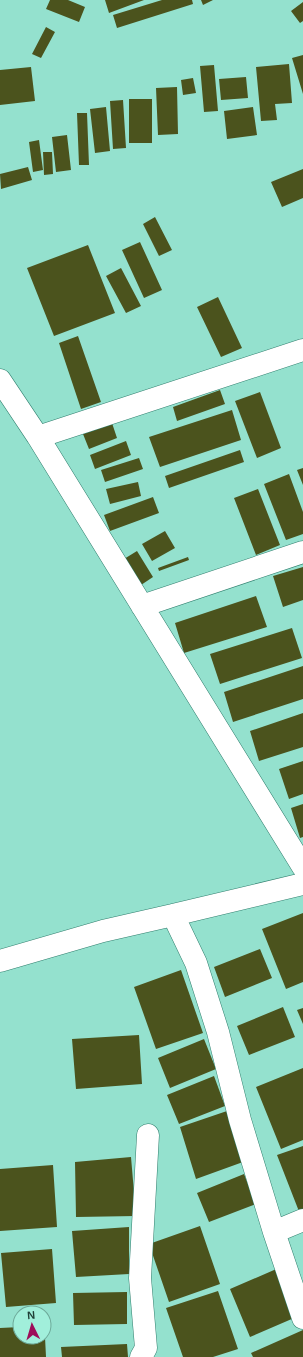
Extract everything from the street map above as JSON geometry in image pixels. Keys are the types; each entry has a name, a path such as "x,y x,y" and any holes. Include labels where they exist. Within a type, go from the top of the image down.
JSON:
{"street":[{"path":"38,437 303,350"},
{"path":"0,380 38,437 303,867"},
{"path":"142,606 303,552"},
{"path":"0,960 103,931 303,884"},
{"path":"173,915 196,963 218,1032 240,1120 274,1232 303,1318"},
{"path":"148,1135 140,1278 149,1354"},
{"path":"274,1232 303,1220"}],"building":[{"path":"50,0 68,0 85,7 79,22 46,9"},
{"path":"105,0 144,0 109,13"},
{"path":"162,0 192,0 193,4 117,28 113,15"},
{"path":"201,0 213,0 203,5"},
{"path":"303,2 303,21 300,23 291,11"},
{"path":"46,27 55,32 41,58 32,54"},
{"path":"303,55 303,94 292,58"},
{"path":"289,64 292,103 275,104 277,120 261,121 256,67"},
{"path":"214,65 218,111 204,112 200,66"},
{"path":"31,67 35,101 0,105 0,70"},
{"path":"246,77 248,98 221,100 219,79"},
{"path":"193,78 196,93 183,95 181,80"},
{"path":"177,87 178,134 158,135 156,88"},
{"path":"129,99 152,99 152,143 129,143"},
{"path":"123,100 126,148 113,149 110,101"},
{"path":"106,107 110,151 95,153 90,109"},
{"path":"253,107 257,135 227,139 224,111"},
{"path":"77,113 87,113 89,165 79,165"},
{"path":"67,135 71,170 56,172 52,137"},
{"path":"39,140 43,170 33,172 29,142"},
{"path":"43,152 52,152 53,174 44,175"},
{"path":"28,167 32,180 1,189 0,174"},
{"path":"303,169 303,198 282,207 271,182"},
{"path":"155,217 172,250 159,256 143,224"},
{"path":"140,242 162,290 144,298 122,250"},
{"path":"88,245 115,313 54,336 27,268"},
{"path":"121,268 141,306 126,313 106,276"},
{"path":"218,297 242,348 221,357 197,307"},
{"path":"78,336 101,402 81,409 59,343"},
{"path":"220,390 225,404 177,421 173,407"},
{"path":"260,392 281,448 257,458 235,401"},
{"path":"232,410 241,440 160,467 149,437"},
{"path":"112,423 117,438 89,449 83,434"},
{"path":"126,441 131,455 95,469 90,455"},
{"path":"240,450 244,462 169,488 165,476"},
{"path":"139,458 143,469 105,482 101,470"},
{"path":"303,468 303,485 297,470"},
{"path":"289,474 303,512 303,534 286,540 264,484"},
{"path":"138,482 141,496 110,504 106,489"},
{"path":"258,489 280,545 256,555 234,498"},
{"path":"153,497 159,513 110,531 104,515"},
{"path":"165,531 175,548 152,561 142,544"},
{"path":"137,551 153,577 141,585 124,559"},
{"path":"188,557 189,560 159,571 158,568"},
{"path":"303,567 303,600 283,607 273,576"},
{"path":"256,596 267,627 184,653 175,623"},
{"path":"292,628 302,658 220,684 210,654"},
{"path":"303,666 303,699 233,722 224,692"},
{"path":"303,713 303,747 259,761 250,731"},
{"path":"303,761 303,794 289,799 279,769"},
{"path":"303,804 303,837 300,838 291,808"},
{"path":"303,913 303,982 286,989 262,929"},
{"path":"260,949 272,978 225,997 214,967"},
{"path":"181,970 203,1033 156,1049 134,987"},
{"path":"283,1007 295,1037 249,1055 237,1026"},
{"path":"303,1008 303,1024 297,1010"},
{"path":"139,1035 142,1084 76,1089 72,1039"},
{"path":"204,1039 216,1069 170,1088 158,1058"},
{"path":"303,1068 303,1140 281,1149 256,1087"},
{"path":"214,1076 225,1106 179,1124 167,1095"},
{"path":"227,1111 243,1162 196,1179 180,1127"},
{"path":"303,1146 303,1213 300,1214 277,1155"},
{"path":"131,1157 136,1216 76,1217 75,1162"},
{"path":"53,1165 57,1227 0,1231 0,1169"},
{"path":"244,1174 256,1204 209,1222 197,1193"},
{"path":"200,1226 220,1284 169,1302 149,1244"},
{"path":"129,1227 129,1274 76,1277 72,1231"},
{"path":"52,1249 56,1303 12,1305 12,1307 6,1307 1,1253"},
{"path":"281,1267 301,1315 250,1337 230,1289"},
{"path":"218,1291 238,1349 213,1357 183,1357 166,1308"},
{"path":"127,1292 127,1324 74,1325 73,1293"},
{"path":"12,1327 12,1345 45,1345 46,1357 0,1357 0,1328"},
{"path":"303,1330 303,1357 253,1357 251,1353"},
{"path":"127,1344 128,1357 62,1357 61,1347"}]}
